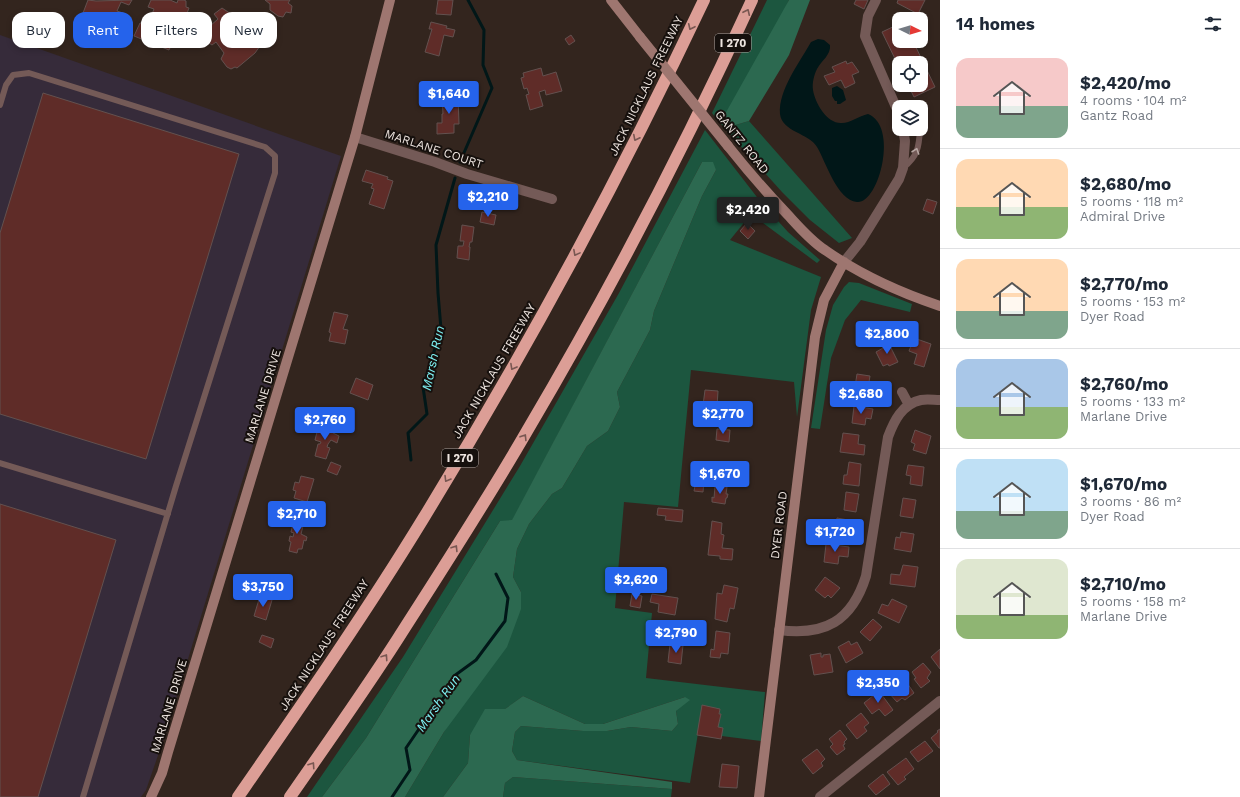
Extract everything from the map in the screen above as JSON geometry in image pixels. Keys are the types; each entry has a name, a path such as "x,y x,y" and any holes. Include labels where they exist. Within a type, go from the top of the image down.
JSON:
{"highway":[{"name":"JACK NICKLAUS FREEWAY","path":"238,797 362,614 490,409 606,199 672,68 704,0"},
{"name":"I 270","path":"290,797 396,642 527,432 591,319 642,224 713,85 752,0"}],"street":[{"name":"MARLANE DRIVE","path":"151,797 162,773 171,745 355,136 390,0"},
{"name":"GANTZ ROAD","path":"611,0 728,146 770,196 812,240 825,250 864,273 907,293 940,306"},
{"path":"876,0 868,16 865,36 893,100"},
{"name":"MARLANE COURT","path":"355,136 468,174 552,199"},
{"path":"844,262 860,242 899,179 903,168 904,136"},
{"name":"DYER ROAD","path":"759,797 815,337 824,300 844,262"},
{"path":"902,392 909,405"},
{"path":"779,630 798,632 826,627 841,618 853,607 861,592 866,576 888,437 899,414 909,405 921,400 940,400"},
{"path":"820,797 940,701"}],"lane":[{"path":"0,105 6,85 14,75 29,73 265,146 275,156 275,173 168,514 83,797"},
{"path":"903,168 912,160 918,151 919,136"},
{"path":"0,463 168,514"}],"shaded area":[{"path":"0,35 12,39 12,48 37,48 341,156 164,738 146,790 141,797 0,797"},
{"path":"818,39 824,40 830,45 829,52 817,69 813,82 816,101 823,112 831,120 842,123 868,114 877,121 882,133 884,148 878,178 872,191 865,199 857,202 850,200 838,188 813,142 790,129 782,120 780,114 782,95 791,76 811,42"},
{"path":"837,86 843,90 846,100 840,104 837,104 837,101 835,101 832,96 832,88"}],"green space":[{"path":"767,0 789,0 732,126 749,121 852,238 839,243 810,220 782,192 712,113"},
{"path":"789,0 810,0 789,55 749,121 732,126 720,123"},
{"path":"705,130 760,201 788,232 820,260 817,263 751,214 730,240 821,277 811,310 797,417 794,382 691,370 678,507 624,502 615,608 652,613 646,678 765,692 761,741 698,733 690,783 517,760 512,751 515,732 521,726 583,731 607,731 631,727 672,731 678,724 676,711 685,697 603,724 585,724 523,696 470,735 468,763 443,797 405,797 444,732 521,592 513,577 517,549 529,524 552,494 562,488 587,446 608,431 620,407 617,392 650,330 654,311 702,196 716,170 702,162 512,521 500,521 366,738 322,797 307,797 403,657 520,466 619,293"},
{"path":"702,162 713,162 716,170 702,196 654,311 650,330 617,392 620,407 608,431 587,446 562,488 552,494 529,524 517,549 513,577 521,592 521,609 507,647 444,732 405,797 322,797 366,738 500,521 512,520"},
{"path":"849,282 859,283 912,304 910,312 861,300 845,320 831,358 820,429 811,428 826,330 833,305 844,287"},
{"path":"523,696 585,724 603,724 685,697 690,700 676,711 678,724 672,731 631,727 607,731 583,731 521,726 515,732 512,751 517,760 672,782 672,789 513,777 505,783 503,797 443,797 468,763 470,735 485,709 505,709"},
{"path":"513,777 672,789 671,797 503,797 505,783"}],"building":[{"path":"88,0 132,0 129,5 121,2 117,11 120,12 83,12"},
{"path":"151,0 170,0 177,3 178,0 184,0 186,1 186,7 189,8 187,12 153,12 154,9 148,7"},
{"path":"265,0 290,0 288,3 292,6 291,13 286,12 283,17 278,16 277,12 270,10 270,4"},
{"path":"438,0 453,0 451,15 436,14"},
{"path":"856,0 868,0 864,9 854,4"},
{"path":"898,0 925,0 919,12 914,12 897,3"},
{"path":"222,8 228,12 220,12 220,48 216,42 212,45 212,24 218,19 214,14"},
{"path":"431,22 447,26 446,28 455,30 453,37 444,35 439,56 425,52 432,29 429,29"},
{"path":"141,23 141,39 134,36"},
{"path":"892,27 892,48 916,48 920,56 894,56 882,32"},
{"path":"571,35 575,41 569,45 565,39"},
{"path":"220,48 259,48 255,53 237,68 235,67 231,69 227,67 221,59 224,53"},
{"path":"846,61 847,64 852,62 859,72 852,75 855,83 845,88 841,80 829,85 824,76 835,72 832,67"},
{"path":"541,68 543,76 556,72 562,91 546,95 545,90 539,92 543,106 530,110 526,95 529,94 527,88 524,89 521,78 524,77 523,73"},
{"path":"928,72 935,87 928,90"},
{"path":"912,92 924,92 914,97"},
{"path":"43,93 239,154 146,459 0,414 0,233"},
{"path":"458,95 459,124 454,124 454,133 437,134 437,123 442,123 442,96"},
{"path":"366,170 388,177 387,179 393,181 384,209 369,204 374,189 371,188 373,184 362,181"},
{"path":"927,199 937,202 933,214 923,210"},
{"path":"482,212 496,215 494,225 480,222"},
{"path":"747,223 755,231 748,239 740,231"},
{"path":"462,225 474,227 472,242 470,242 469,247 469,260 457,258 458,246 463,246 464,241 460,241"},
{"path":"334,312 348,315 343,329 348,330 345,344 329,341 331,333 329,332"},
{"path":"914,338 931,344 924,367 914,364 917,354 909,351"},
{"path":"888,342 898,362 889,366 888,364 883,366 876,352 883,348 881,345"},
{"path":"857,374 870,376 869,382 873,383 872,395 854,393"},
{"path":"356,378 373,385 368,400 350,393"},
{"path":"705,390 718,391 716,423 701,421"},
{"path":"854,406 873,409 871,419 866,418 865,425 852,423"},
{"path":"319,424 334,429 333,433 339,436 337,443 331,440 328,444 327,447 330,448 326,459 315,456 318,444 321,442 315,440"},
{"path":"717,429 730,430 729,442 716,440"},
{"path":"915,430 931,436 926,454 913,450 915,444 911,442"},
{"path":"843,433 859,435 858,444 865,445 864,455 840,452"},
{"path":"331,462 341,466 337,475 327,471"},
{"path":"849,462 861,464 859,486 843,484 844,475 847,475"},
{"path":"908,465 924,467 922,486 910,484 911,476 906,475"},
{"path":"301,476 314,479 307,502 294,498 296,491 293,490 295,482 299,483"},
{"path":"692,480 704,481 703,492 694,491 695,486 692,486"},
{"path":"715,486 727,487 726,494 728,494 725,504 712,502 712,497 714,498"},
{"path":"846,492 859,494 856,512 844,510"},
{"path":"903,498 916,500 913,518 900,516"},
{"path":"0,504 116,540 38,797 0,797"},
{"path":"658,508 683,510 682,522 665,520 666,516 657,515"},
{"path":"295,515 301,516 299,521 304,522 301,534 307,537 306,541 304,540 302,549 298,549 297,553 289,551 291,542 289,541 290,536 293,537 294,533 291,532"},
{"path":"837,518 854,521 852,533 847,533 847,539 834,537"},
{"path":"712,521 722,523 721,534 724,535 722,548 733,549 732,560 720,559 720,556 708,555"},
{"path":"901,532 914,534 911,552 894,549 896,537 900,538"},
{"path":"826,544 849,547 848,557 839,556 838,564 824,562"},
{"path":"903,565 918,567 915,587 890,584 891,574 900,575"},
{"path":"825,577 840,588 831,598 828,595 825,598 815,590"},
{"path":"724,585 738,588 734,609 730,608 727,622 715,619 717,593 722,594"},
{"path":"632,594 642,596 640,608 630,606"},
{"path":"652,594 678,598 675,615 658,612 659,604 650,602"},
{"path":"260,596 272,600 266,620 254,616"},
{"path":"892,599 907,606 899,623 878,613 882,604 888,606"},
{"path":"873,619 882,627 870,641 860,632"},
{"path":"716,631 730,633 728,654 721,653 720,658 710,657 711,649 714,650"},
{"path":"262,635 274,639 271,648 259,642"},
{"path":"849,641 851,645 857,642 863,653 846,663 838,647"},
{"path":"670,644 683,645 681,664 668,662"},
{"path":"940,649 940,669 931,657"},
{"path":"821,653 821,657 823,657 823,655 830,654 833,672 814,675 810,655"},
{"path":"923,663 931,672 927,678 930,681 921,688 914,679 916,678 912,672"},
{"path":"905,680 914,693 905,700 902,698 897,702 888,692"},
{"path":"879,691 893,710 885,716 879,709 872,714 864,703"},
{"path":"702,705 720,709 719,714 721,714 718,727 723,728 721,739 697,735"},
{"path":"861,713 869,723 864,727 867,731 857,739 846,725"},
{"path":"940,729 940,748 939,748 931,738"},
{"path":"840,730 847,739 843,745 845,749 837,755 830,747 833,744 829,739"},
{"path":"925,741 933,751 918,762 910,752"},
{"path":"817,749 825,759 821,763 823,766 813,774 802,760"},
{"path":"906,758 914,769 904,777 906,779 898,785 887,772"},
{"path":"722,764 739,766 737,788 719,787"},
{"path":"883,774 890,784 876,795 868,786"}],"waterway":[{"name":"Marsh Run","path":"460,162 492,88 483,65 484,30 468,0"},
{"name":"Marsh Run","path":"411,460 408,433 427,414 423,387 441,329 436,245 455,178"},
{"name":"Marsh Run","path":"392,797 410,770 406,748 421,726 445,696 454,676 476,660 505,621 508,598 496,574"}]}
